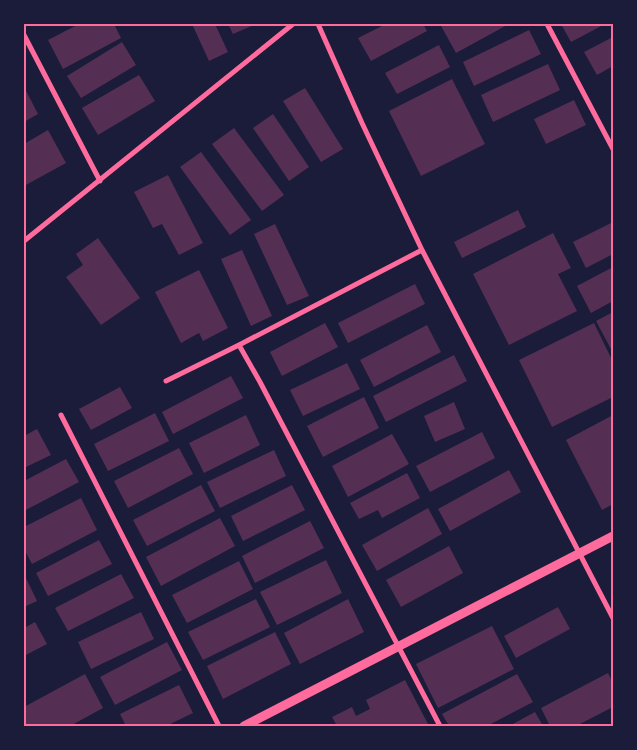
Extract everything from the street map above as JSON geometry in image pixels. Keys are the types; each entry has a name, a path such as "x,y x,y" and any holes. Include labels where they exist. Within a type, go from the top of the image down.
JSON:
{"street":[{"path":"24,241 293,24"},
{"path":"318,24 422,250 613,618"},
{"path":"547,24 613,150"},
{"path":"24,35 100,181"},
{"path":"166,380 239,345 422,250"},
{"path":"239,345 440,726"},
{"path":"61,415 219,726"},
{"path":"244,726 613,536"}],"building":[{"path":"79,24 114,24 121,38 63,69 48,40"},
{"path":"192,24 215,24 228,52 209,61"},
{"path":"228,24 256,24 233,34"},
{"path":"386,24 423,24 427,31 371,61 358,38"},
{"path":"440,24 509,24 456,53"},
{"path":"561,24 605,24 571,42"},
{"path":"529,30 541,54 474,86 463,62"},
{"path":"613,37 613,66 597,75 584,52"},
{"path":"122,42 136,65 81,98 67,76"},
{"path":"439,45 450,67 397,94 385,73"},
{"path":"548,64 560,90 493,122 481,95"},
{"path":"139,75 155,101 98,135 82,108"},
{"path":"452,79 485,144 421,176 389,111"},
{"path":"24,87 38,114 24,122"},
{"path":"305,88 343,149 321,162 283,101"},
{"path":"574,100 586,125 546,144 534,119"},
{"path":"273,114 309,167 289,181 253,128"},
{"path":"234,128 284,195 262,211 212,144"},
{"path":"48,130 66,163 24,186 24,144"},
{"path":"201,152 251,220 230,235 180,167"},
{"path":"168,175 203,243 179,255 162,224 153,228 134,192"},
{"path":"518,210 526,227 462,258 454,242"},
{"path":"613,222 613,254 586,268 573,242"},
{"path":"275,224 309,296 287,305 254,234"},
{"path":"553,233 571,268 558,274 577,311 509,345 473,274"},
{"path":"98,238 140,298 101,325 66,277 83,265 76,254"},
{"path":"242,250 272,316 251,326 221,259"},
{"path":"613,267 613,301 591,313 577,286"},
{"path":"199,270 228,328 203,341 199,333 181,343 155,292"},
{"path":"415,284 425,304 348,343 338,323"},
{"path":"613,312 613,353 596,321"},
{"path":"325,323 338,347 282,376 270,352"},
{"path":"594,323 613,362 613,397 552,427 519,360"},
{"path":"427,325 441,352 374,387 360,360"},
{"path":"454,355 467,381 386,422 373,396"},
{"path":"347,363 360,389 303,416 290,390"},
{"path":"231,376 243,398 173,434 162,412"},
{"path":"120,387 132,408 91,430 79,409"},
{"path":"364,397 379,428 323,457 307,426"},
{"path":"454,402 465,429 435,442 424,416"},
{"path":"155,413 169,441 108,471 94,444"},
{"path":"246,415 260,445 204,473 189,443"},
{"path":"613,415 613,504 602,510 566,440"},
{"path":"37,429 51,455 24,468 24,436"},
{"path":"482,432 495,458 430,492 416,466"},
{"path":"392,434 409,464 348,497 332,466"},
{"path":"179,448 193,474 128,508 114,481"},
{"path":"274,450 286,476 220,508 207,482"},
{"path":"66,459 79,482 24,511 24,481"},
{"path":"509,470 521,492 450,531 438,509"},
{"path":"407,473 420,498 382,518 378,510 359,519 350,503"},
{"path":"201,485 215,511 147,546 133,520"},
{"path":"292,485 305,510 243,541 231,516"},
{"path":"81,498 97,530 32,564 24,549 24,527"},
{"path":"428,508 442,534 377,571 362,545"},
{"path":"220,518 235,546 161,586 146,557"},
{"path":"310,521 324,548 255,583 242,556"},
{"path":"99,540 112,564 48,596 36,573"},
{"path":"449,546 463,573 401,607 386,580"},
{"path":"326,560 342,593 277,625 260,592"},
{"path":"239,561 253,589 187,623 172,595"},
{"path":"24,574 37,601 24,607"},
{"path":"121,574 134,598 68,631 55,608"},
{"path":"256,599 270,627 203,660 188,632"},
{"path":"348,599 364,632 300,664 284,633"},
{"path":"558,607 570,629 516,658 504,636"},
{"path":"141,612 154,639 91,669 78,642"},
{"path":"35,622 47,644 24,656 24,628"},
{"path":"492,626 514,669 438,708 416,664"},
{"path":"275,632 291,664 223,699 207,666"},
{"path":"167,642 182,670 115,705 100,677"},
{"path":"608,673 613,683 613,707 576,726 550,726 541,708"},
{"path":"85,674 103,708 70,726 25,726 24,707"},
{"path":"517,674 533,702 487,726 449,726 442,714"},
{"path":"405,680 429,726 337,726 332,717 352,707 356,716 370,709 366,700"},
{"path":"179,685 193,713 166,726 126,726 120,714"},
{"path":"535,712 543,726 509,726"}]}
